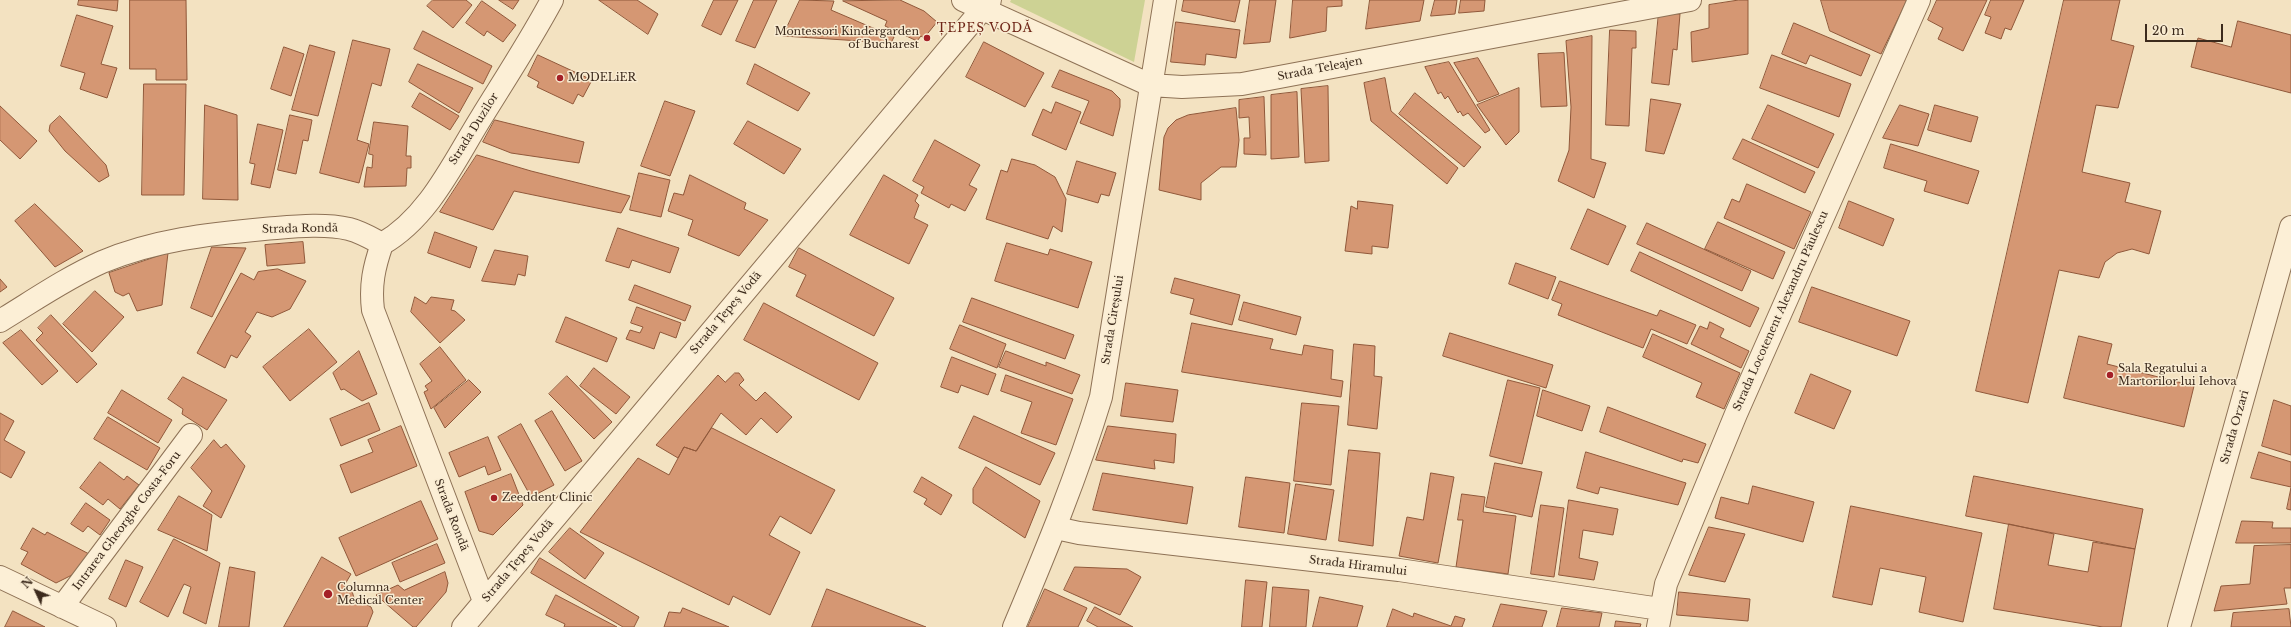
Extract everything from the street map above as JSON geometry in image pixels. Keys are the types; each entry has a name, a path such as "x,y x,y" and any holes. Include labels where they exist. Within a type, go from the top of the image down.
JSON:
{"street":[{"name":"Strada Duzilor","path":"382,244 399,234 430,199 536,30 552,0"},
{"name":"Strada Cireșului","path":"1014,627 1056,528 1088,442 1101,397 1150,85 1165,0"},
{"name":"Strada Teleajen","path":"978,3 1150,85 1182,87 1242,84 1690,0"},
{"name":"Strada Locotenent Alexandru Păulescu","path":"1659,618 1666,584 1736,414 1919,0"},
{"name":"Strada Țepeș Vodă","path":"463,627 978,3"},
{"name":"Strada Rondă","path":"0,321 101,263 139,248 186,238 286,227 330,227 363,234 382,244 372,279 371,294 373,310 484,601"},
{"name":"Strada Orzari","path":"2179,627 2291,227"},
{"name":"Intrarea Gheorghe Costa-Foru","path":"62,607 191,434"},
{"name":"Strada Hiramului","path":"1056,528 1079,533 1398,570 1659,618"},
{"path":"0,577 105,627"}],"green space":[{"path":"1011,0 1145,0 1134,62 1010,2"}],"building":[{"path":"79,0 118,0 117,11 78,5"},
{"path":"130,0 186,0 187,80 156,80 156,69 130,69"},
{"path":"433,0 466,0 472,5 453,28 427,6"},
{"path":"499,0 519,0 513,9"},
{"path":"599,0 637,0 658,14 648,34"},
{"path":"714,0 738,0 721,35 702,26"},
{"path":"754,0 777,0 755,48 736,41"},
{"path":"800,0 834,1 831,10 894,37 891,43 783,36"},
{"path":"900,0 924,11 937,22 924,38 921,36 917,41 885,26 887,21 843,1"},
{"path":"1184,0 1240,0 1235,22 1182,11"},
{"path":"1250,0 1276,0 1270,42 1244,44"},
{"path":"1293,0 1342,0 1342,6 1327,7 1326,31 1290,38"},
{"path":"1370,0 1424,0 1420,21 1366,29"},
{"path":"1435,0 1457,0 1455,14 1431,16"},
{"path":"1461,0 1485,0 1484,11 1459,13"},
{"path":"1748,0 1748,54 1692,62 1691,32 1709,28 1709,5"},
{"path":"1821,0 1907,0 1881,54 1830,31"},
{"path":"1937,0 1987,0 1963,51 1938,39 1943,28 1928,20"},
{"path":"1991,0 2024,0 2011,30 2005,28 2001,39 1985,33 1991,17 1985,15"},
{"path":"2064,0 2120,0 2111,40 2134,46 2118,108 2096,105 2082,172 2130,183 2125,202 2161,211 2149,254 2132,249 2117,253 2105,262 2099,278 2059,270 2028,403 1976,391"},
{"path":"482,1 516,25 503,42 487,31 484,36 466,23"},
{"path":"1659,12 1680,14 1677,50 1673,49 1669,85 1652,83"},
{"path":"77,15 113,26 101,64 117,68 107,98 80,89 85,73 61,66"},
{"path":"2238,21 2291,35 2291,93 2191,67 2198,38 2231,47"},
{"path":"1176,22 1240,30 1236,58 1206,54 1205,65 1171,62"},
{"path":"1794,23 1870,55 1861,76 1810,55 1806,64 1782,54"},
{"path":"1610,30 1636,31 1636,48 1632,48 1629,126 1606,125"},
{"path":"423,31 492,66 483,84 414,49"},
{"path":"1592,36 1591,159 1606,163 1594,198 1558,181 1569,150 1571,107 1566,41"},
{"path":"353,40 390,49 381,86 372,83 357,140 369,144 359,183 320,173"},
{"path":"984,42 1044,73 1025,107 966,77"},
{"path":"310,45 335,52 318,116 292,110"},
{"path":"284,47 304,54 291,96 271,89"},
{"path":"1564,53 1567,106 1541,107 1538,54"},
{"name":"MODELiER","path":"538,55 592,80 583,97 578,94 573,104 537,87 539,82 528,76"},
{"path":"1772,55 1851,84 1839,117 1760,88"},
{"path":"1478,58 1499,94 1478,102 1454,63"},
{"path":"1449,62 1490,130 1485,133 1468,113 1463,116 1460,111 1458,113 1448,96 1445,99 1441,92 1438,94 1425,67"},
{"path":"418,64 473,88 459,113 409,82"},
{"path":"755,64 810,93 798,111 747,84"},
{"path":"1060,70 1112,91 1120,99 1120,107 1113,136 1080,123 1089,101 1052,87"},
{"path":"1385,78 1391,111 1458,168 1447,184 1371,121 1364,83"},
{"path":"144,84 186,84 184,195 142,195"},
{"path":"1328,86 1329,161 1305,163 1301,89"},
{"path":"1519,88 1519,132 1506,145 1477,105"},
{"path":"1297,92 1299,157 1271,159 1271,95"},
{"path":"420,93 459,116 450,130 412,107"},
{"path":"1415,93 1481,147 1464,167 1399,114"},
{"path":"1264,97 1266,155 1244,154 1244,138 1250,138 1249,117 1239,118 1239,100"},
{"path":"1651,99 1681,104 1664,154 1646,151"},
{"path":"665,101 695,111 670,176 641,166"},
{"path":"1056,102 1081,112 1066,150 1032,135 1043,109 1051,113"},
{"path":"205,105 237,115 238,200 203,199"},
{"path":"1768,105 1834,134 1818,168 1752,139"},
{"path":"1900,105 1929,114 1918,146 1883,138"},
{"path":"1935,105 1978,117 1971,142 1928,130"},
{"path":"0,106 37,141 20,159 0,140"},
{"path":"1236,108 1239,140 1236,167 1221,167 1201,183 1201,200 1159,190 1164,137 1168,128 1176,120 1188,115"},
{"path":"290,115 312,120 308,141 303,140 296,174 278,170"},
{"path":"60,116 106,165 109,176 99,182 65,151 49,131 50,125"},
{"path":"495,120 584,142 579,163 511,153 483,142"},
{"path":"748,121 801,149 784,174 734,144"},
{"path":"374,122 408,126 406,156 411,156 411,168 407,168 406,186 364,187 367,167 372,168 373,155 369,154"},
{"path":"258,124 283,130 270,188 251,184 255,164 250,163"},
{"path":"1743,139 1815,172 1805,193 1733,159"},
{"path":"935,140 980,165 969,185 977,189 965,211 951,204 949,208 921,193 924,187 913,181"},
{"path":"1891,144 1979,171 1968,204 1924,191 1927,181 1884,168"},
{"path":"477,155 531,171 630,196 621,213 514,191 493,230 440,212"},
{"path":"1012,159 1035,165 1055,177 1066,199 1062,232 1053,226 1048,239 986,219 1001,170 1007,172"},
{"path":"1077,161 1116,173 1109,196 1101,194 1098,203 1067,194"},
{"path":"639,173 670,180 661,217 630,210"},
{"path":"690,175 746,203 744,209 768,220 739,256 688,235 693,220 668,211 674,193 683,195"},
{"path":"884,175 918,195 915,201 919,205 914,218 928,225 909,264 850,235"},
{"path":"1747,184 1811,212 1794,249 1724,218 1732,199 1739,202"},
{"path":"1358,201 1393,205 1388,248 1372,246 1372,254 1345,251 1351,206 1357,209"},
{"path":"1849,201 1894,219 1883,246 1839,228"},
{"path":"35,204 83,251 55,267 15,221"},
{"path":"1588,209 1626,226 1608,265 1571,249"},
{"path":"1718,222 1785,252 1773,279 1705,249"},
{"path":"1647,223 1751,271 1742,291 1637,244"},
{"path":"618,228 679,248 670,273 632,260 629,268 606,261"},
{"path":"435,232 477,247 470,268 428,253"},
{"path":"303,242 305,263 267,266 265,245"},
{"path":"1007,243 1048,255 1050,249 1092,262 1078,308 995,281"},
{"path":"212,247 246,248 212,317 191,308"},
{"path":"799,248 894,298 874,336 796,296 806,275 789,267"},
{"path":"495,250 528,256 525,276 518,274 515,285 482,281"},
{"path":"1640,252 1759,308 1750,327 1631,271"},
{"path":"168,253 162,305 137,311 129,293 123,296 115,292 109,273"},
{"path":"1516,263 1556,277 1548,299 1509,284"},
{"path":"278,269 306,281 290,309 272,317 257,312 245,332 251,336 237,358 231,355 225,368 197,353 241,273 254,280 258,272"},
{"path":"1175,278 1240,295 1232,325 1190,314 1194,299 1171,293"},
{"path":"0,279 7,287 0,292"},
{"path":"1560,281 1657,316 1660,310 1696,325 1687,344 1651,329 1643,348 1558,315 1562,304 1552,300"},
{"path":"635,285 691,306 685,321 629,300"},
{"path":"1812,287 1910,321 1897,356 1799,322"},
{"path":"95,291 124,317 92,352 63,324"},
{"path":"415,297 426,304 431,297 454,300 451,310 455,311 465,320 440,343 411,312"},
{"path":"972,298 1074,335 1065,359 963,322"},
{"path":"1244,302 1301,317 1296,335 1239,320"},
{"path":"764,303 878,363 859,400 744,340"},
{"path":"637,307 681,323 676,338 660,332 654,349 626,339 630,330 640,333 643,327 631,323"},
{"path":"51,315 97,364 77,383 36,340 43,333 38,328"},
{"path":"566,317 617,338 607,362 556,342"},
{"path":"1710,322 1724,329 1720,337 1749,351 1741,368 1691,344 1700,326 1707,329"},
{"path":"1192,323 1273,339 1270,349 1302,355 1304,345 1333,350 1331,379 1343,381 1341,397 1182,372"},
{"path":"960,325 1006,344 997,368 950,349"},
{"path":"309,329 337,362 290,401 263,367"},
{"path":"21,330 58,371 42,385 3,343"},
{"path":"1450,333 1553,365 1546,388 1443,356"},
{"path":"1653,334 1740,373 1724,409 1696,397 1702,383 1643,357"},
{"name":"Sala Regatului a Martorilor lui Iehova","path":"2079,336 2112,344 2107,364 2194,386 2184,427 2064,398"},
{"path":"1354,344 1375,346 1374,376 1382,377 1377,429 1348,425"},
{"path":"440,347 466,380 431,409 424,392 428,390 425,386 432,381 420,364"},
{"path":"359,351 377,394 362,401 344,389 341,390 333,373"},
{"path":"1006,351 1046,366 1046,362 1080,375 1072,394 999,367"},
{"path":"952,357 996,374 988,395 961,385 958,393 941,387"},
{"path":"594,368 630,397 616,414 580,386"},
{"path":"735,373 739,373 744,380 739,385 756,401 765,392 792,417 777,433 761,418 746,435 721,413 696,451 684,447 678,458 656,445 718,375 725,382"},
{"path":"1811,374 1851,391 1834,429 1795,413"},
{"path":"1006,375 1073,399 1056,445 1021,433 1032,402 1001,391"},
{"path":"567,376 612,422 594,439 549,394"},
{"path":"183,377 227,400 207,430 182,414 183,409 168,399"},
{"path":"469,380 481,392 445,428 434,408"},
{"path":"1508,380 1540,388 1522,464 1490,456"},
{"path":"1126,383 1178,390 1173,422 1121,416"},
{"path":"122,390 172,420 158,443 108,413"},
{"path":"1543,390 1590,406 1582,431 1537,416"},
{"path":"2274,400 2291,406 2291,455 2262,446"},
{"path":"369,403 380,430 341,446 330,419"},
{"path":"1302,403 1339,406 1331,485 1294,481"},
{"path":"1608,407 1706,444 1698,463 1683,459 1682,462 1600,432"},
{"path":"552,411 582,461 565,471 535,421"},
{"path":"0,413 14,421 4,440 25,452 11,478 0,472"},
{"path":"974,416 1055,453 1040,485 959,448"},
{"path":"108,417 160,448 147,470 94,439"},
{"path":"521,424 554,485 531,497 498,437"},
{"path":"401,426 417,466 351,493 340,465 373,452 368,440"},
{"path":"1108,426 1176,434 1174,463 1154,460 1155,469 1096,460"},
{"path":"712,428 835,490 811,534 780,516 769,535 800,552 770,615 733,596 729,605 580,532 638,458 669,475 684,447 696,451"},
{"path":"488,437 501,470 488,475 485,466 459,477 449,453"},
{"path":"214,440 221,448 226,444 245,466 221,518 203,506 212,491 191,468"},
{"path":"1349,450 1380,453 1373,546 1339,541"},
{"path":"1586,452 1686,483 1678,505 1600,487 1598,494 1577,488"},
{"path":"2259,452 2291,462 2291,487 2251,478"},
{"path":"100,462 124,480 127,476 139,485 120,509 108,499 103,505 80,488"},
{"path":"1495,463 1542,472 1532,517 1486,507"},
{"path":"986,467 1040,501 1025,538 973,503 973,489"},
{"path":"1103,473 1193,487 1187,524 1093,510"},
{"path":"1431,473 1454,477 1438,563 1399,556 1407,517 1423,520"},
{"name":"Zeeddent Clinic","path":"511,474 523,505 493,535 479,531 465,492"},
{"path":"1974,476 2143,509 2135,549 1966,516"},
{"path":"922,477 952,495 941,515 924,504 927,499 914,492"},
{"path":"1246,477 1290,483 1284,533 1239,527"},
{"path":"1296,484 1334,490 1326,540 1288,534"},
{"path":"1753,486 1814,502 1803,542 1715,518 1721,497 1748,504"},
{"path":"2291,488 2291,510 2287,509"},
{"path":"1462,494 1485,497 1483,512 1516,516 1508,574 1456,567 1463,520 1458,520"},
{"path":"179,496 212,515 207,551 158,530"},
{"path":"1569,500 1618,509 1613,535 1583,530 1579,558 1598,562 1594,580 1559,575"},
{"path":"421,501 438,539 356,576 339,538"},
{"path":"86,503 110,520 100,535 88,526 83,532 71,524"},
{"path":"1541,505 1564,508 1554,577 1531,574"},
{"path":"1851,506 1982,533 1963,622 1919,612 1926,577 1880,568 1872,605 1833,597"},
{"path":"2242,521 2273,522 2272,528 2291,528 2291,543 2236,543"},
{"path":"2009,524 2054,534 2048,565 2088,572 2093,542 2135,549 2121,627 2103,627 1994,609"},
{"path":"1709,527 1745,534 1725,582 1689,575"},
{"path":"33,528 45,535 47,532 91,555 78,572 56,583 21,564 28,552 21,549"},
{"path":"570,528 604,553 585,579 549,552"},
{"path":"174,539 220,563 206,624 183,613 191,587 184,584 168,617 140,602"},
{"path":"437,544 445,563 400,582 392,563"},
{"path":"2291,545 2291,588 2284,588 2287,604 2214,611 2221,586 2250,584 2254,546"},
{"name":"Columna Medical Center","path":"322,557 351,574 344,586 352,591 354,598 371,607 373,612 367,627 284,627"},
{"path":"540,558 639,617 634,627 623,627 531,573"},
{"path":"126,560 143,567 126,607 109,599"},
{"path":"230,567 255,572 249,627 219,627"},
{"path":"1075,567 1127,569 1141,577 1120,615 1064,590"},
{"path":"445,572 448,583 446,592 416,627 413,627 376,595 398,585 404,590"},
{"path":"1246,580 1267,582 1262,627 1242,627"},
{"path":"1273,587 1309,590 1306,627 1270,627"},
{"path":"827,589 926,627 812,627"},
{"path":"1045,589 1087,608 1078,627 1028,627"},
{"path":"1679,592 1750,599 1748,621 1677,615"},
{"path":"556,595 617,627 564,627 565,624 546,615"},
{"path":"1320,597 1363,606 1357,627 1313,627"},
{"path":"1501,604 1547,611 1542,627 1493,627"},
{"path":"1095,607 1133,627 1098,627 1087,621"},
{"path":"683,608 729,627 664,627 669,612 680,613"},
{"path":"1562,608 1602,613 1599,627 1557,627"},
{"path":"1393,609 1413,617 1414,613 1451,626 1455,616 1465,619 1462,627 1387,627"},
{"path":"2289,609 2291,627 2231,627 2233,613"},
{"path":"13,611 45,627 5,627"},
{"path":"1616,621 1641,624 1640,627 1615,627"}],"place":[{"name":"Montessori Kindergarden of Bucharest","path":"927,38"},
{"name":"MODELiER","path":"560,78"},
{"name":"Sala Regatului a Martorilor lui Iehova","path":"2110,375"},
{"name":"Zeeddent Clinic","path":"494,498"},
{"name":"Columna Medical Center","path":"328,594"}],"district":[{"name":"ȚEPEȘ VODĂ","path":"985,29"}]}
